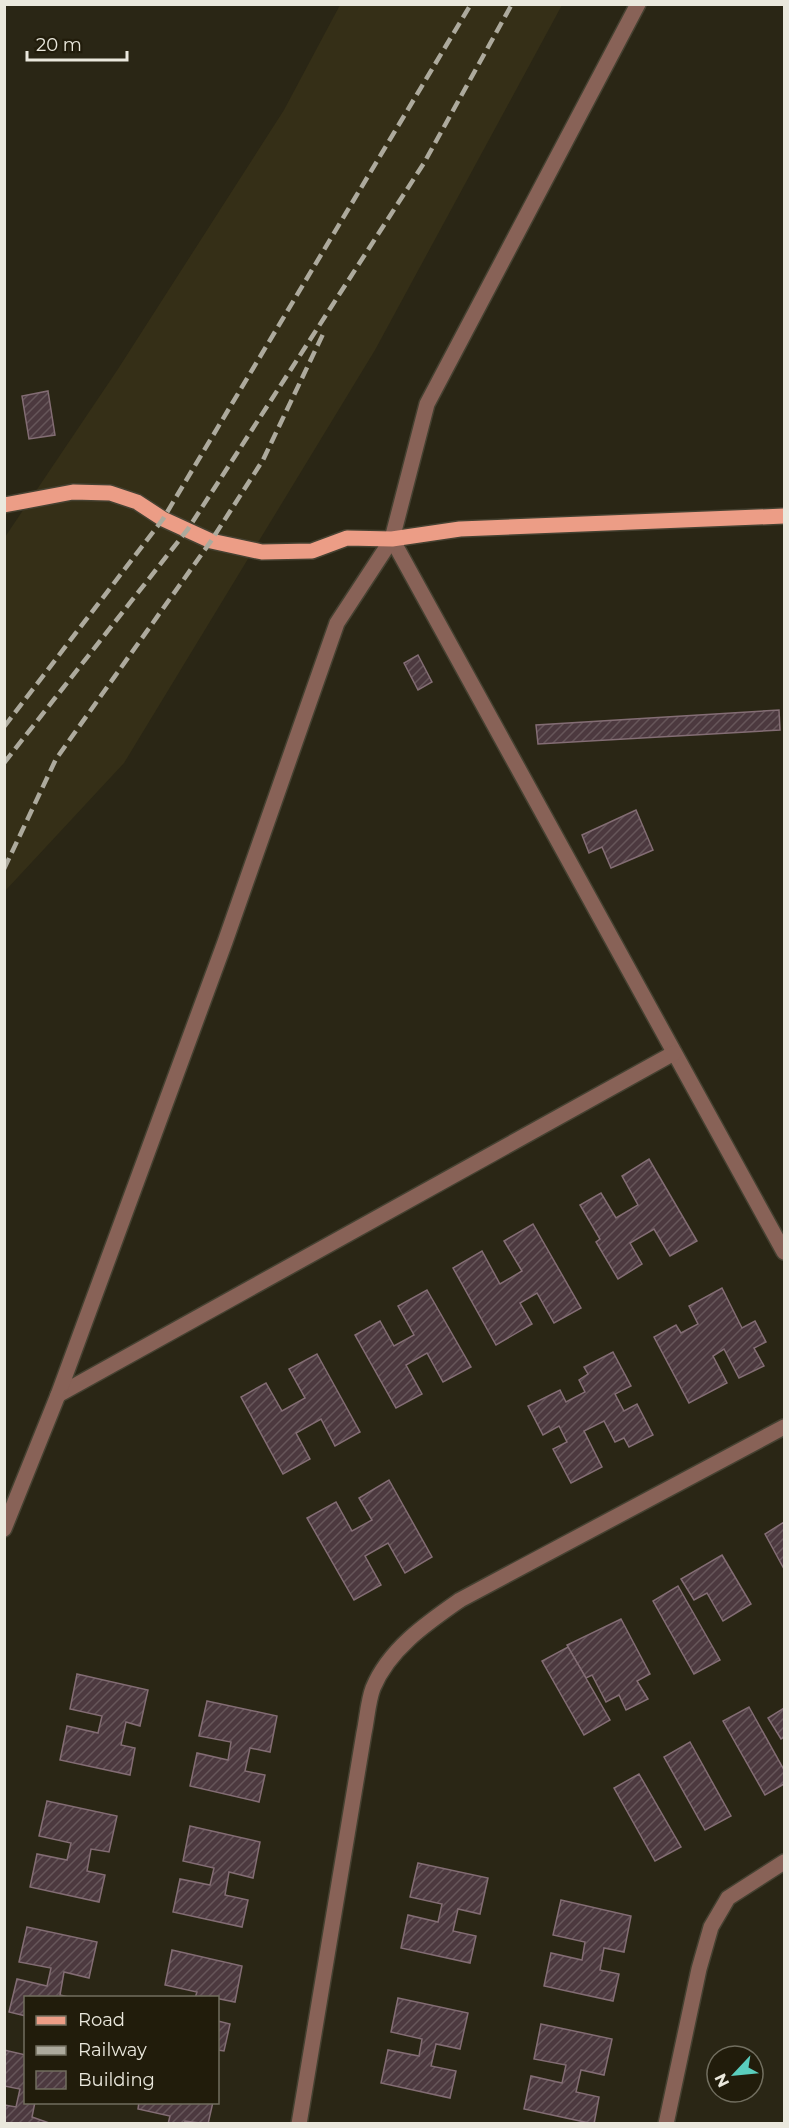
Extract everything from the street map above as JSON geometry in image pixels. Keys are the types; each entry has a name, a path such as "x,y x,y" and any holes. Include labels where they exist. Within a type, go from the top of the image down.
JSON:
{"main road":[{"path":"4,505 73,492 110,493 137,502 164,519 211,541 262,552 312,551 347,538 392,539 460,529 784,516"}],"street":[{"path":"4,1529 58,1395 225,942 337,623 392,539 428,404 638,4"},
{"path":"392,539 784,1252"},
{"path":"58,1395 674,1053"},
{"path":"299,2124 373,1688 393,1657 420,1628 460,1599 784,1427"},
{"path":"666,2124 699,1969 711,1927 728,1898 784,1862"}],"shaded area":[{"path":"340,5 562,5 375,350 124,763 5,891 5,537 118,369 284,110"}],"building":[{"path":"48,391 55,435 29,439 22,396"},
{"path":"418,655 432,682 418,690 404,663"},
{"path":"779,710 780,730 538,744 536,725"},
{"path":"636,810 653,850 611,868 602,847 589,853 582,835"},
{"path":"649,1159 697,1241 670,1256 654,1229 630,1243 642,1264 618,1279 596,1242 600,1239 580,1205 601,1193 616,1218 638,1205 622,1176"},
{"path":"533,1224 581,1308 554,1323 537,1293 520,1303 532,1324 496,1345 453,1268 482,1251 500,1284 522,1271 504,1241"},
{"path":"722,1288 742,1328 755,1321 766,1342 754,1348 764,1366 739,1378 724,1349 713,1356 727,1383 689,1403 654,1337 676,1325 681,1333 698,1324 689,1306"},
{"path":"427,1290 471,1367 443,1382 427,1353 406,1365 422,1394 396,1408 355,1335 380,1321 394,1346 414,1335 398,1306"},
{"path":"613,1352 631,1386 615,1394 624,1411 637,1404 653,1435 629,1447 624,1438 615,1442 604,1421 584,1431 602,1467 571,1483 553,1449 567,1442 559,1426 543,1435 528,1406 560,1390 566,1402 585,1392 579,1380 588,1374 584,1367"},
{"path":"317,1354 360,1432 335,1446 321,1419 296,1433 310,1459 283,1474 241,1397 266,1383 282,1411 305,1398 289,1369"},
{"path":"389,1480 432,1557 405,1573 388,1543 365,1556 381,1585 354,1600 307,1518 336,1502 352,1531 372,1520 359,1498"},
{"path":"784,1522 784,1569 765,1534"},
{"path":"722,1555 751,1604 723,1621 707,1593 694,1600 681,1579"},
{"path":"678,1586 720,1660 694,1674 653,1601"},
{"path":"621,1619 650,1674 637,1681 648,1699 626,1710 619,1695 606,1702 592,1675 586,1678 567,1645"},
{"path":"568,1647 610,1720 584,1735 542,1661"},
{"path":"77,1674 148,1690 140,1726 126,1722 121,1745 135,1748 130,1775 60,1760 67,1726 98,1733 102,1716 70,1709"},
{"path":"207,1701 277,1716 270,1752 250,1748 245,1771 265,1775 259,1802 190,1786 197,1753 228,1760 231,1742 199,1736"},
{"path":"749,1707 784,1770 784,1784 765,1795 723,1721"},
{"path":"784,1708 784,1737 781,1739 768,1718"},
{"path":"690,1742 731,1816 705,1830 664,1757"},
{"path":"639,1774 681,1847 655,1861 614,1788"},
{"path":"47,1801 117,1816 109,1852 91,1849 87,1871 105,1875 99,1902 30,1887 37,1854 67,1860 71,1843 39,1836"},
{"path":"190,1826 260,1842 253,1878 229,1872 225,1895 248,1900 242,1927 173,1912 180,1879 210,1885 214,1868 183,1861"},
{"path":"418,1863 488,1878 480,1914 458,1909 453,1931 476,1936 470,1963 401,1948 408,1915 438,1922 442,1904 410,1897"},
{"path":"561,1900 631,1916 624,1952 604,1948 600,1970 619,1974 613,2001 544,1986 551,1953 582,1960 585,1942 553,1935"},
{"path":"27,1927 97,1942 89,1978 64,1972 60,1995 64,1996 24,1996 24,2016 9,2012 17,1979 47,1986 51,1968 19,1962"},
{"path":"172,1950 242,1966 235,2002 219,1999 219,1996 196,1996 197,1992 165,1985"},
{"path":"398,1998 468,2013 460,2049 436,2044 431,2066 456,2071 450,2098 381,2083 388,2050 419,2056 422,2039 391,2032"},
{"path":"219,2021 230,2024 224,2051 219,2050"},
{"path":"541,2024 612,2039 604,2075 581,2070 576,2092 599,2097 594,2124 524,2109 531,2076 562,2083 566,2065 534,2059"},
{"path":"4,2050 24,2055 24,2104 35,2104 32,2117 52,2124 4,2124 4,2105 16,2107 20,2089 4,2086"},
{"path":"139,2104 213,2104 208,2124 185,2121 184,2124 168,2124 170,2116 138,2109"}],"railway":[{"path":"4,727 163,519 471,4"},
{"path":"4,763 188,529 424,163 512,4"},
{"path":"4,869 56,759 211,541 263,460 324,332"}]}
